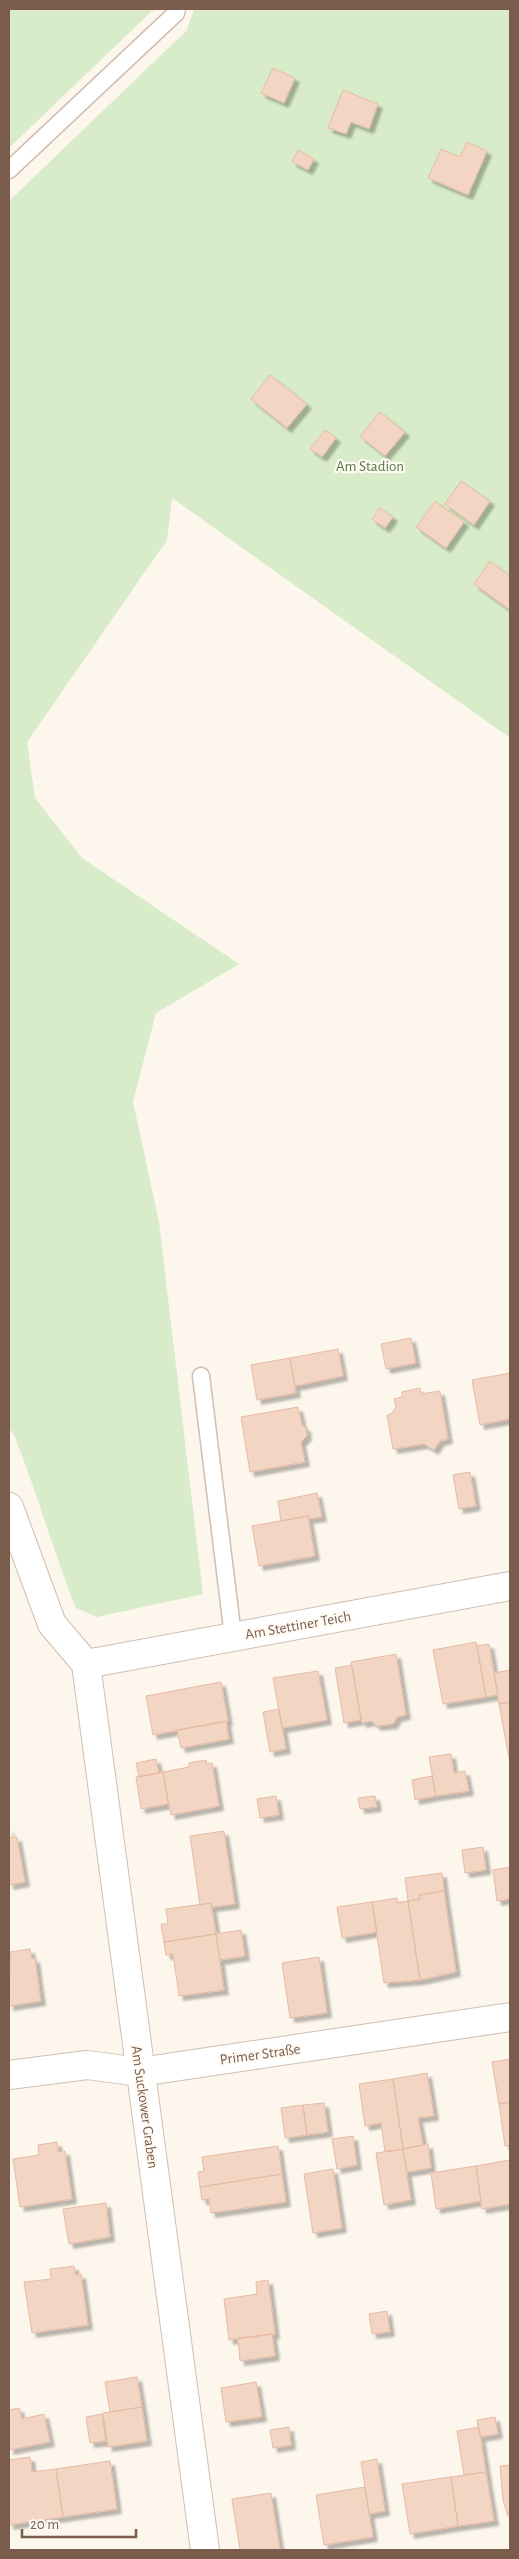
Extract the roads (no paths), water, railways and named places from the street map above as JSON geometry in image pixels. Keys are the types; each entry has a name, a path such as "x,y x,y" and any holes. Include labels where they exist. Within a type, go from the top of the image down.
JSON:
{"street":[{"path":"9,1507 52,1624 86,1664"},
{"name":"Am Stettiner Teich","path":"86,1664 510,1586"},
{"name":"Am Suckower Graben","path":"86,1664 205,2550"},
{"name":"Primer Straße","path":"9,2075 87,2065 140,2072 510,2018"}],"lane":[{"path":"9,170 176,13 177,9"},
{"path":"200,1376 233,1636"}],"park label":[{"name":"Am Stadion","path":"370,466"}]}
